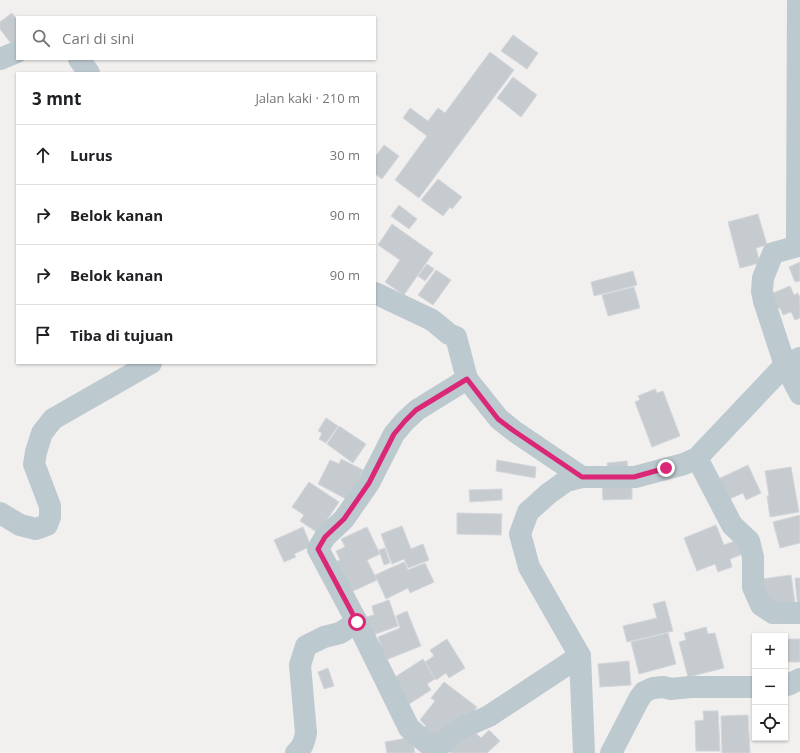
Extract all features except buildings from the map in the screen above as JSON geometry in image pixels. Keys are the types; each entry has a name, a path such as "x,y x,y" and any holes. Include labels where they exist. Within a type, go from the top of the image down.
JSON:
{"street":[{"path":"798,0 796,247 773,252 763,278 762,291 764,301 793,362 800,394"},
{"path":"0,59 16,52"},
{"path":"80,60 88,72"},
{"path":"376,293 432,320 449,334 456,337 467,379 498,419 582,477"},
{"path":"584,753 580,656 529,567 520,534 528,512 548,494 566,481 582,477 634,477 684,464 697,458 793,362"},
{"path":"0,513 20,525 36,529 47,525 50,517 50,506 34,464 42,433 53,419 149,364"},
{"path":"467,379 416,410 405,421 394,434 365,489 344,519 325,537 318,549 357,622 409,728 428,744 442,744 454,733 489,716 580,656"},
{"path":"697,458 732,525 749,541 754,557 754,587 761,605 773,613 800,613"},
{"path":"296,753 304,743 306,733 300,665 306,646 324,637 340,633 357,622"},
{"path":"788,685 800,679"},
{"path":"611,753 644,692 653,688 663,687 671,689 690,687 752,687"}],"route":[{"path":"357,622 318,549 325,537 344,519 369,483 394,434 405,421 416,410 467,379 498,419 582,477 634,477 666,468"}]}
